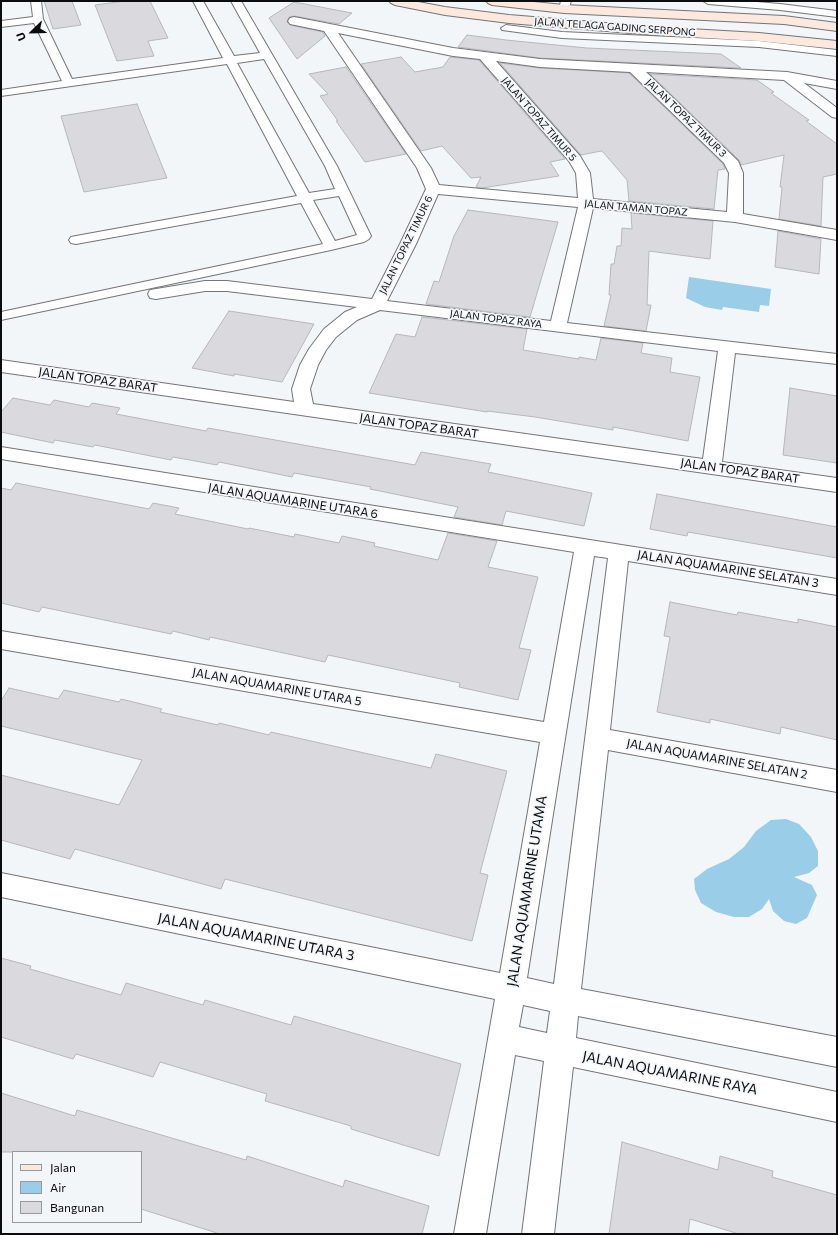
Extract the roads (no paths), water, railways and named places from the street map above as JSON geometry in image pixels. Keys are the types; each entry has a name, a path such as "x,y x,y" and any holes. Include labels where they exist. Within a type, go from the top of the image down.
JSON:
{"main road":[{"name":"JALAN TELAGA GADING SERPONG","path":"395,1 452,12 561,29 656,36 759,37 837,45"},
{"name":"JALAN TELAGA GADING SERPONG","path":"492,1 784,20 837,27"}],"street":[{"path":"294,21 453,52 540,63 787,76 837,85"},
{"name":"JALAN TOPAZ TIMUR 6","path":"305,410 301,389 309,365 318,349 330,333 351,316 377,305 408,244 433,189 424,168 328,27"},
{"name":"JALAN TOPAZ TIMUR 5","path":"484,56 575,159 582,173 586,204 558,327"},
{"name":"JALAN TOPAZ TIMUR 3","path":"635,69 730,161 736,173 735,217"},
{"path":"787,76 837,114"},
{"name":"JALAN TAMAN TOPAZ","path":"433,189 735,217 837,234"},
{"name":"JALAN TOPAZ RAYA","path":"156,294 205,286 228,286 558,327 837,359"},
{"path":"712,467 727,346"},
{"name":"JALAN TOPAZ BARAT","path":"1,366 837,485"},
{"name":"JALAN AQUAMARINE UTARA 6","path":"1,453 585,548 619,552"},
{"name":"JALAN AQUAMARINE UTAMA","path":"470,1234 585,548"},
{"path":"538,1234 619,552"},
{"name":"JALAN AQUAMARINE SELATAN 3","path":"619,552 837,587"},
{"name":"JALAN AQUAMARINE UTARA 5","path":"1,640 554,734"},
{"name":"JALAN AQUAMARINE SELATAN 2","path":"597,738 837,781"},
{"name":"JALAN AQUAMARINE UTARA 3","path":"1,886 511,989"},
{"path":"511,989 837,1052"},
{"name":"JALAN AQUAMARINE RAYA","path":"503,1038 837,1107"}],"lane":[{"path":"36,1 38,19 68,82"},
{"path":"198,1 331,246"},
{"path":"1,316 331,246 359,239 364,236 331,166 236,1"},
{"path":"708,1 780,7 837,14"},
{"path":"1,24 38,19"},
{"path":"506,28 561,29"},
{"path":"656,36 759,44 837,53"},
{"path":"1,93 68,82 267,55"},
{"path":"76,240 343,191"}],"water":[{"path":"689,277 771,289 769,306 760,305 759,312 723,307 722,310 705,307 686,298"},
{"path":"786,819 799,824 811,837 818,851 818,866 809,873 794,877 812,885 817,895 807,918 796,924 784,921 773,911 769,899 762,909 749,917 734,917 716,912 701,903 695,890 694,879 707,869 729,859 744,847 756,831 771,820"}]}
